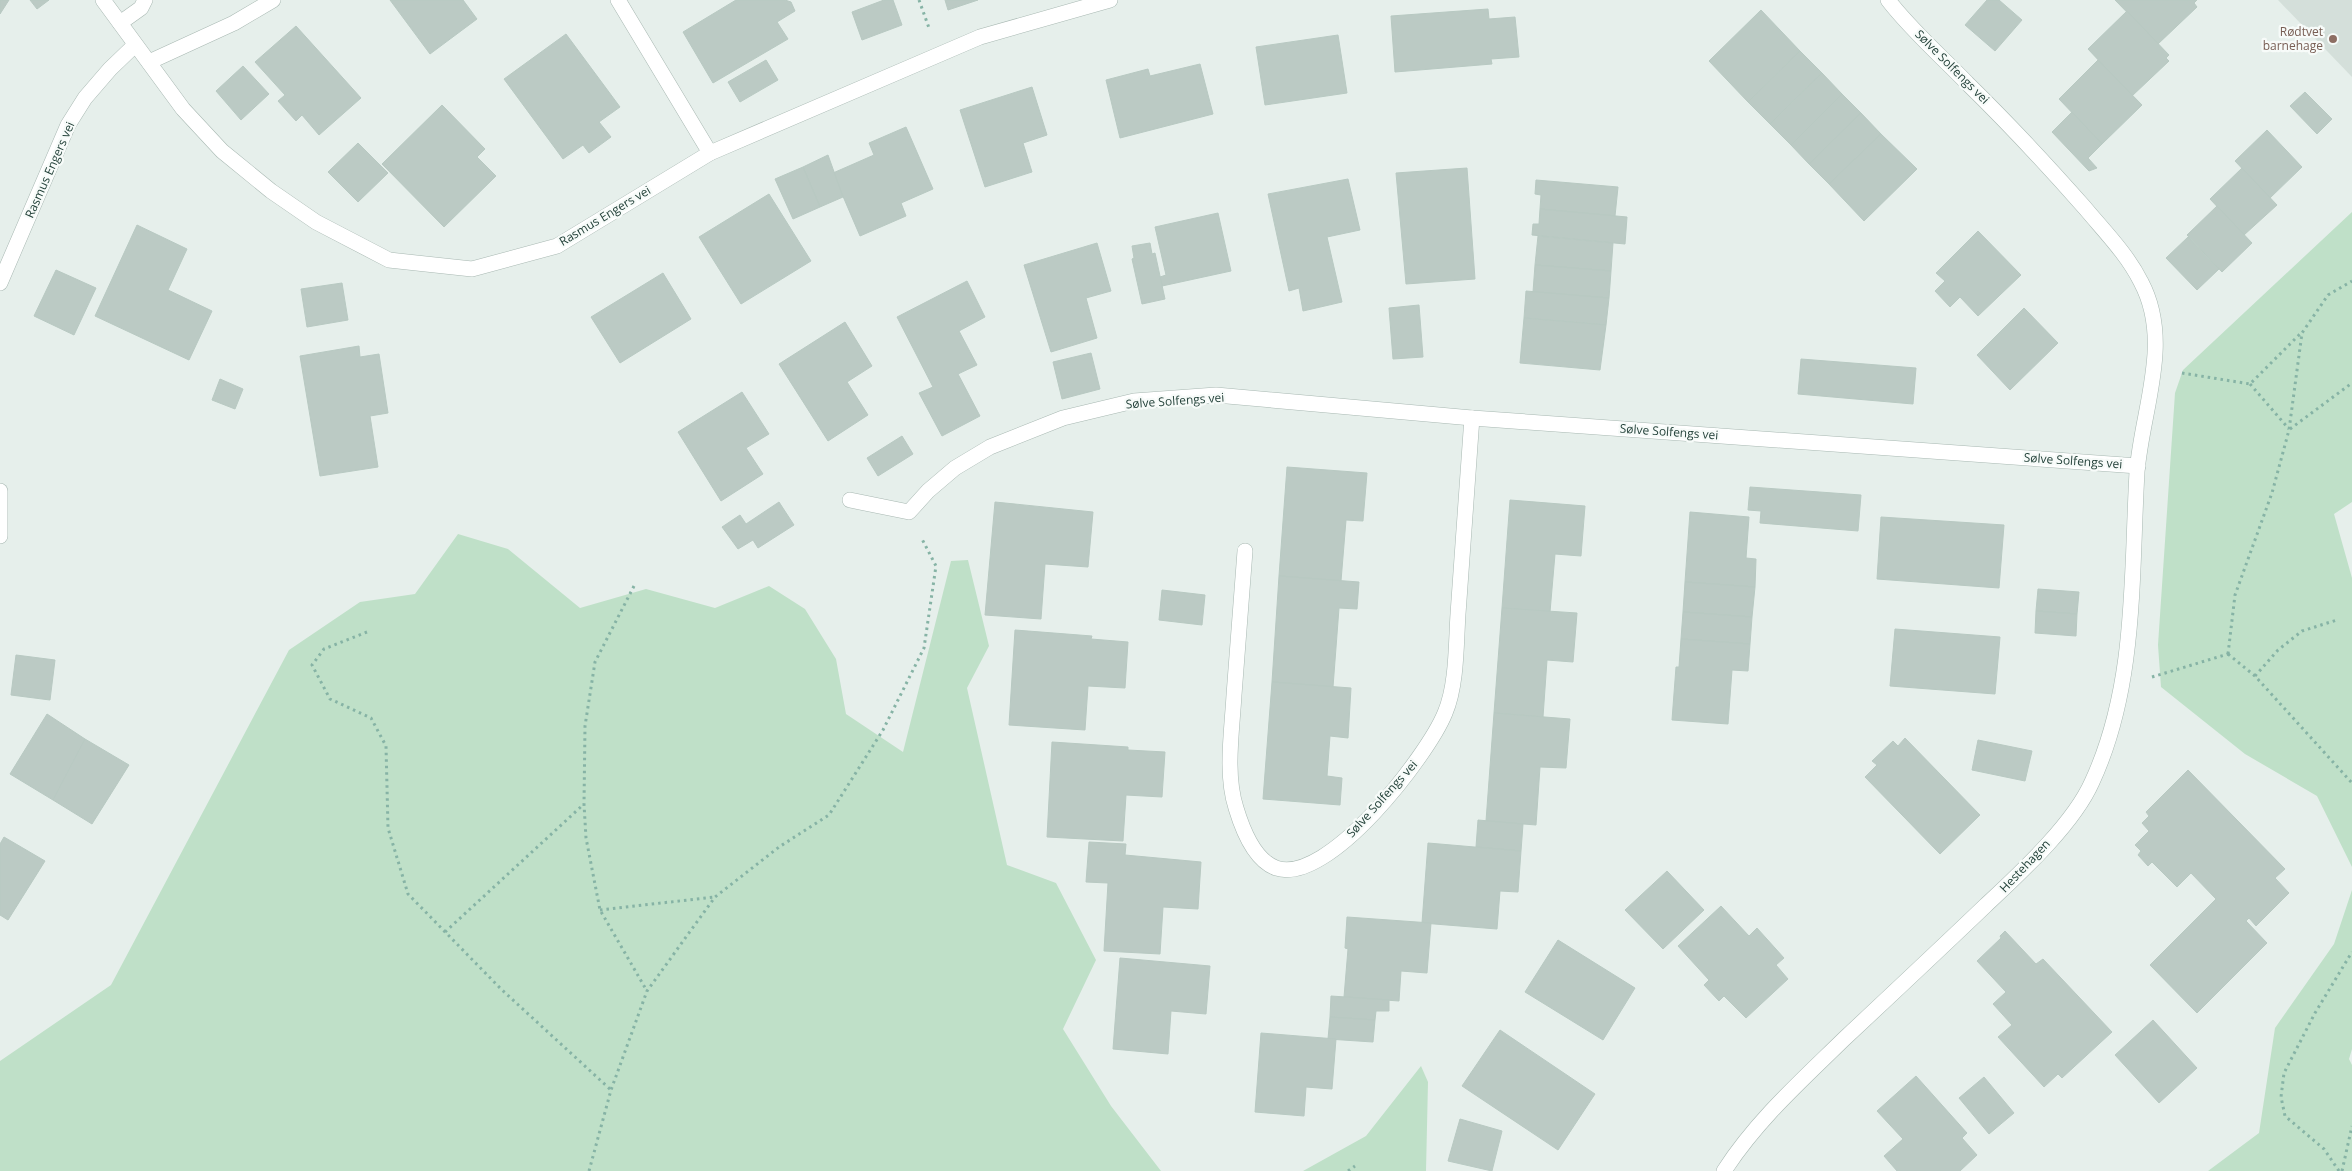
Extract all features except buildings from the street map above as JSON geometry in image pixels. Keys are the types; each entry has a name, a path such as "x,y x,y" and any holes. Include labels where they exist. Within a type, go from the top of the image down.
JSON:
{"street":[{"name":"Rasmus Engers vei","path":"104,0 183,109 222,151 271,192 316,222 389,260 472,269 557,246 710,153 980,37 1110,0"},
{"path":"120,23 141,8 145,0"},
{"path":"149,62 234,23 273,0"},
{"path":"618,0 710,153"},
{"name":"Sølve Solfengs vei","path":"908,512 928,491 955,468 990,447 1063,418 1134,401 1216,395 1472,418 2138,466 2154,368 2156,334 2151,306 2131,264 2045,163 1888,0"},
{"name":"Rasmus Engers vei","path":"0,283 68,125 110,69 135,45"},
{"name":"Sølve Solfengs vei","path":"1245,552 1230,770 1235,806 1248,838 1260,856 1276,868 1294,869 1310,866 1327,856 1354,833 1405,776 1430,741 1446,712 1454,670 1472,418"},
{"name":"Hestehagen","path":"1724,1171 1743,1142 1779,1101 2017,876 2068,819 2092,783 2123,686 2130,617 2138,466"},
{"path":"0,491 0,536"},
{"path":"850,500 908,512"}],"path":[{"path":"2250,384 2302,333 2328,295 2352,281"},
{"path":"2228,654 2235,596 2272,493 2289,430 2302,333"},
{"path":"2154,368 2250,384 2289,430"},
{"path":"2289,430 2352,383"},
{"path":"589,1171 612,1090 647,991 715,897 778,847 829,815 882,730 924,648 936,566 908,512"},
{"path":"634,586 596,662 585,726 584,804 586,838 600,910 647,991"},
{"path":"2255,676 2278,650 2302,631 2337,620"},
{"path":"367,632 324,648 312,665 330,700 372,718 386,746 388,828 408,894 501,989 612,1090"},
{"path":"2228,654 2255,676 2352,783"},
{"path":"2123,686 2228,654"},
{"path":"445,932 584,804"},
{"path":"600,910 715,897"},
{"path":"2341,1171 2324,1149 2285,1116 2281,1097 2284,1073 2352,952"},
{"path":"2341,1171 2352,1126"},
{"path":"1348,1171 1355,1166"}],"shaded area":[{"name":"Rødtvet barnehage","path":"2278,0 2352,0 2352,77"}],"green space":[{"path":"2352,212 2352,502 2334,514 2352,578 2352,867 2317,796 2245,754 2161,687 2158,645 2175,393 2183,370"},
{"path":"458,534 508,549 580,608 646,589 715,608 769,586 805,609 836,659 846,714 903,752 951,561 968,560 989,646 967,688 1007,865 1056,883 1096,960 1063,1029 1111,1106 1161,1171 0,1171 0,1061 111,985 289,650 360,602 415,594"},
{"path":"2352,890 2352,1049 2349,1059 2352,1065 2352,1171 2208,1171 2259,1133 2275,1028 2334,944"},
{"path":"1421,1066 1428,1082 1426,1171 1303,1171 1366,1136"}],"place":[{"name":"Rødtvet barnehage","path":"2333,39"}]}
